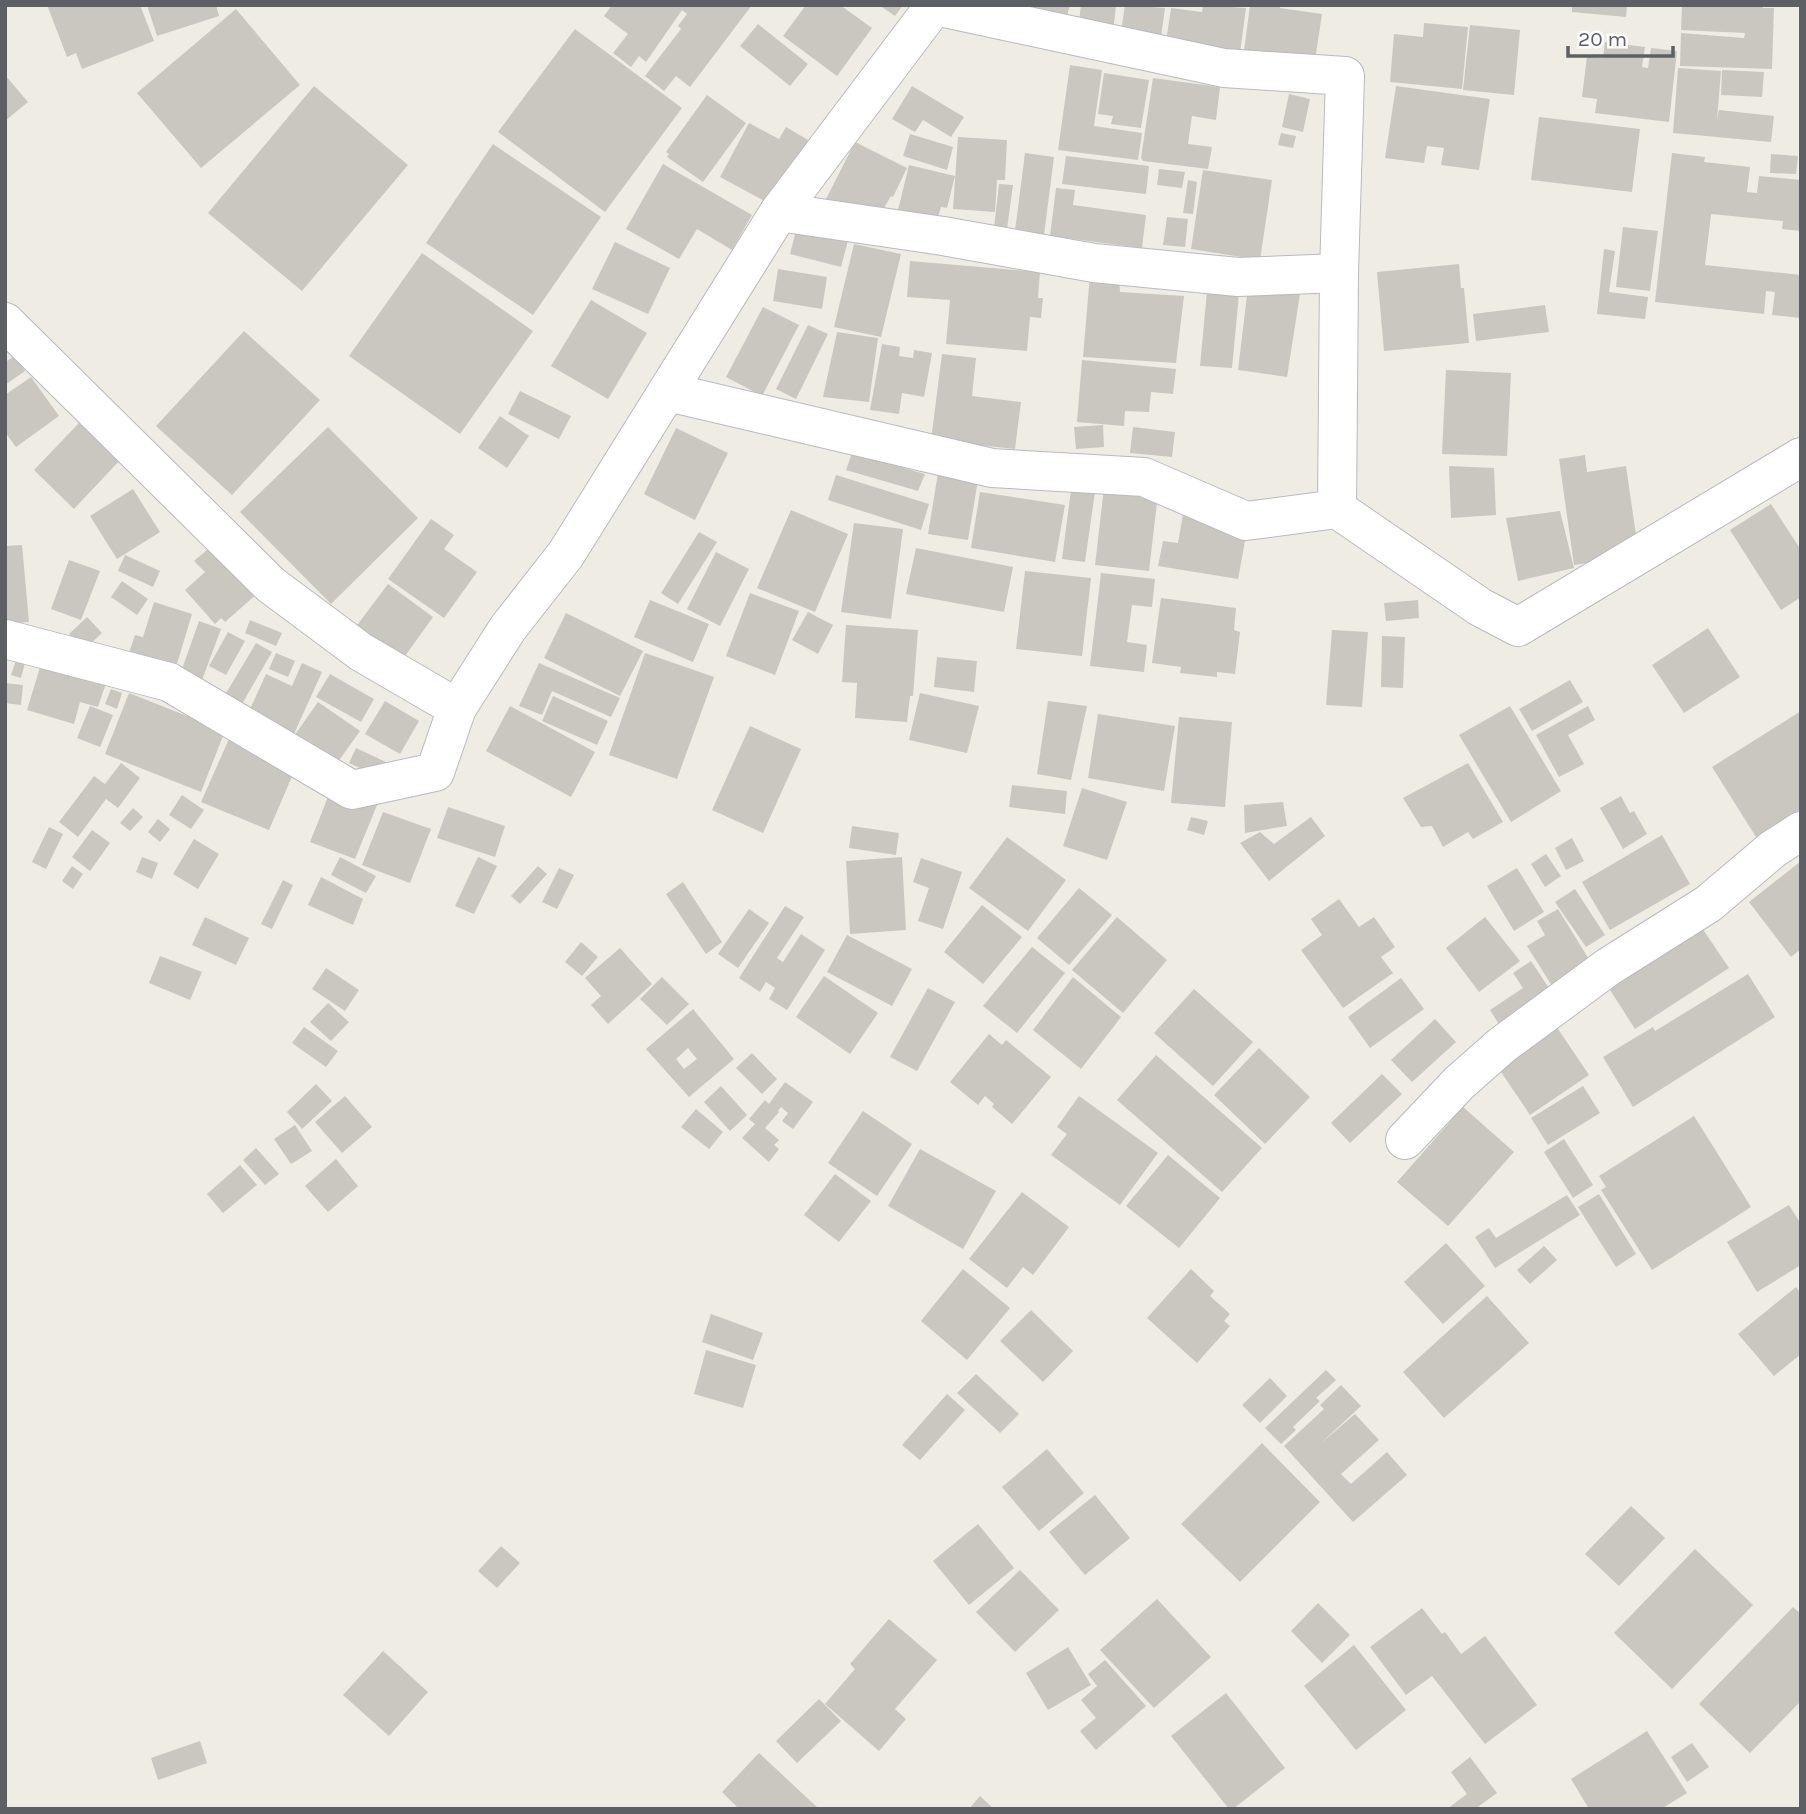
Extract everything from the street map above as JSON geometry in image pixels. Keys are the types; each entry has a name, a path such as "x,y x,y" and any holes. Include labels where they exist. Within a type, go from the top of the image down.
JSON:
{"street":[{"path":"5,639 169,682 352,790 435,772 457,708 508,628 566,554 779,212 935,6 1224,68 1345,76 1336,509"},
{"path":"779,212 943,236 1094,263 1238,277 1339,273"},
{"path":"5,322 271,585 360,652 457,708"},
{"path":"668,392 992,468 1144,477 1245,520 1336,509 1480,607 1518,627 1801,457"},
{"path":"1405,1140 1459,1083 1502,1045 1608,967 1708,905 1773,849 1801,831"}],"building":[{"path":"47,5 140,5 154,41 82,69 76,53 67,57"},
{"path":"147,5 216,5 219,16 157,36"},
{"path":"612,5 752,5 690,87 676,76 664,91 645,76 681,29 678,26 687,14 682,10 646,62 639,56 631,67 613,53 628,34 604,16"},
{"path":"806,5 840,5 872,28 837,76 783,36"},
{"path":"879,5 903,5 895,16"},
{"path":"993,5 1070,5 1064,27"},
{"path":"1081,5 1116,5 1113,33 1078,29"},
{"path":"1125,5 1165,8 1160,44 1120,38"},
{"path":"1203,5 1246,8 1240,53 1166,42 1171,8 1202,12"},
{"path":"1250,5 1280,5 1280,8 1322,14 1315,60 1244,51"},
{"path":"1572,5 1627,5 1626,17 1572,12"},
{"path":"1682,5 1763,5 1763,8 1774,8 1772,69 1680,66 1681,33 1744,38 1745,33 1681,30"},
{"path":"236,9 300,85 201,168 137,93"},
{"path":"1424,23 1468,27 1462,89 1390,82 1394,34 1423,37"},
{"path":"758,24 808,64 790,86 740,46"},
{"path":"1470,25 1520,30 1514,95 1463,90"},
{"path":"575,29 682,108 605,212 498,132"},
{"path":"1605,42 1645,47 1642,67 1648,68 1651,48 1677,51 1669,122 1595,113 1597,99 1582,97 1587,56 1603,58"},
{"path":"1070,65 1102,70 1094,126 1142,133 1138,160 1058,150"},
{"path":"1678,68 1721,71 1717,120 1719,110 1774,116 1771,142 1673,133"},
{"path":"1722,70 1764,72 1762,97 1721,95"},
{"path":"1104,73 1149,80 1141,128 1111,124 1113,116 1098,114"},
{"path":"5,75 28,102 5,121"},
{"path":"1153,78 1220,87 1216,120 1192,116 1188,144 1212,147 1208,169 1143,161 1141,158"},
{"path":"314,86 408,165 302,291 208,213"},
{"path":"912,86 964,117 951,137 923,120 915,132 892,119"},
{"path":"1396,86 1490,99 1479,170 1441,165 1444,148 1427,146 1424,163 1385,158"},
{"path":"1289,94 1310,99 1303,132 1282,127"},
{"path":"707,95 746,123 703,182 667,157 669,154 666,152"},
{"path":"1539,117 1640,129 1632,192 1531,180"},
{"path":"749,123 779,139 786,127 808,140 772,205 720,177"},
{"path":"1281,133 1296,136 1293,148 1278,145"},
{"path":"910,134 953,147 947,170 903,156"},
{"path":"958,137 1007,140 1005,180 997,180 995,212 953,209"},
{"path":"855,142 907,168 893,197 891,196 884,208 826,199"},
{"path":"493,144 601,217 533,315 426,243"},
{"path":"1025,153 1054,157 1044,235 1015,231"},
{"path":"1672,153 1705,157 1704,162 1750,167 1747,192 1757,193 1759,176 1801,180 1801,231 1782,229 1783,221 1711,214 1705,265 1801,275 1801,318 1772,315 1775,292 1766,291 1764,314 1655,302"},
{"path":"1771,154 1798,156 1796,174 1770,173"},
{"path":"1066,156 1149,166 1146,194 1062,184"},
{"path":"663,164 752,215 732,250 697,229 679,259 626,229"},
{"path":"909,165 955,176 947,208 941,207 938,217 897,214"},
{"path":"1159,169 1185,172 1182,188 1157,185"},
{"path":"1203,170 1272,180 1260,260 1191,249"},
{"path":"1188,180 1197,182 1193,214 1183,213"},
{"path":"999,184 1013,185 1007,229 994,228"},
{"path":"1056,188 1075,190 1073,205 1146,215 1142,248 1050,236"},
{"path":"1167,217 1188,219 1185,247 1163,245"},
{"path":"799,219 850,233 841,267 790,254"},
{"path":"1623,227 1658,231 1650,291 1616,287"},
{"path":"615,242 670,268 648,314 592,289"},
{"path":"854,244 901,254 881,337 834,327"},
{"path":"1604,249 1615,251 1609,292 1648,297 1645,319 1597,314"},
{"path":"422,253 533,331 460,434 349,356"},
{"path":"910,261 1040,272 1038,298 1043,298 1041,318 1030,317 1027,351 946,344 950,300 907,297"},
{"path":"1459,264 1469,343 1384,351 1377,272"},
{"path":"778,269 827,277 822,309 773,301"},
{"path":"1090,274 1119,277 1120,292 1184,296 1176,363 1083,357"},
{"path":"1248,287 1300,294 1287,377 1238,370"},
{"path":"1207,291 1239,294 1232,368 1200,366"},
{"path":"591,300 647,333 608,399 551,366"},
{"path":"1545,305 1549,332 1476,341 1473,314"},
{"path":"763,307 799,325 762,396 726,377"},
{"path":"808,325 828,334 796,399 776,389"},
{"path":"244,331 320,400 232,495 156,426"},
{"path":"837,332 878,338 869,402 823,397"},
{"path":"882,344 900,347 899,356 913,358 914,350 932,353 924,397 902,393 899,414 870,410"},
{"path":"942,354 976,358 972,396 1021,402 1015,449 931,440"},
{"path":"15,356 25,371 5,385 5,362"},
{"path":"1082,360 1176,369 1173,394 1151,392 1149,412 1125,411 1124,426 1077,422"},
{"path":"1446,370 1511,373 1507,456 1442,454"},
{"path":"31,377 59,416 16,447 5,432 5,395"},
{"path":"520,391 571,416 559,439 508,414"},
{"path":"500,416 529,436 507,468 478,448"},
{"path":"80,422 120,460 74,509 34,470"},
{"path":"1103,425 1104,447 1076,449 1074,427"},
{"path":"328,427 418,518 331,604 240,512"},
{"path":"1133,427 1175,432 1172,457 1130,453"},
{"path":"676,428 728,453 695,520 644,494"},
{"path":"852,453 925,474 918,491 846,470"},
{"path":"1585,455 1587,472 1626,466 1639,556 1574,565 1559,459"},
{"path":"1449,466 1494,468 1496,515 1451,518"},
{"path":"939,467 979,474 968,540 928,534"},
{"path":"836,475 929,504 921,530 828,500"},
{"path":"1105,479 1159,485 1149,571 1095,565"},
{"path":"1072,482 1096,485 1085,562 1062,559"},
{"path":"133,489 160,532 117,559 90,516"},
{"path":"980,492 1065,505 1055,562 971,548"},
{"path":"1771,504 1801,550 1801,597 1781,610 1730,530"},
{"path":"791,510 848,534 815,612 757,588"},
{"path":"1560,511 1574,568 1518,581 1506,518"},
{"path":"1183,514 1248,525 1238,579 1158,566 1163,541 1178,543"},
{"path":"431,519 454,535 444,549 477,572 444,618 388,579"},
{"path":"854,523 903,529 891,619 841,612"},
{"path":"699,532 717,542 678,604 661,593"},
{"path":"214,544 258,593 225,622 221,618 215,624 185,590 205,572 194,561"},
{"path":"22,545 29,622 5,624 5,546"},
{"path":"916,548 1013,567 1004,612 906,594"},
{"path":"716,552 749,569 720,626 687,609"},
{"path":"125,555 160,571 153,587 118,571"},
{"path":"69,560 100,571 81,620 51,609"},
{"path":"1025,571 1091,578 1082,656 1016,649"},
{"path":"1101,573 1155,579 1152,607 1132,605 1127,642 1147,645 1144,672 1090,666"},
{"path":"122,581 148,599 137,615 111,597"},
{"path":"388,584 433,617 398,666 352,632"},
{"path":"750,593 799,611 775,675 726,656"},
{"path":"1161,598 1236,608 1234,630 1240,632 1235,674 1217,672 1217,677 1180,673 1181,667 1152,663"},
{"path":"650,600 709,624 693,662 634,637"},
{"path":"1418,600 1419,618 1386,621 1384,603"},
{"path":"154,602 192,614 173,677 126,662 135,635 143,637"},
{"path":"808,612 833,625 818,654 792,640"},
{"path":"566,613 643,651 620,696 544,658"},
{"path":"87,617 102,633 84,650 69,634"},
{"path":"250,620 282,633 276,646 245,633"},
{"path":"199,621 221,629 202,680 181,672"},
{"path":"846,625 918,630 913,696 910,696 907,722 855,718 857,683 842,682"},
{"path":"1708,628 1740,677 1684,713 1652,665"},
{"path":"1332,630 1368,632 1362,707 1326,705"},
{"path":"228,632 245,641 226,675 209,666"},
{"path":"1382,636 1405,637 1403,688 1381,687"},
{"path":"256,643 272,652 239,709 222,700"},
{"path":"276,653 295,661 288,677 269,669"},
{"path":"645,653 714,677 677,779 609,755"},
{"path":"937,657 977,661 974,692 934,687"},
{"path":"16,660 25,663 21,678 11,675"},
{"path":"302,663 322,672 293,736 247,716 266,674 292,686"},
{"path":"539,663 620,698 611,717 552,691 542,715 519,706"},
{"path":"41,664 106,683 98,707 80,702 74,724 27,710"},
{"path":"330,674 374,699 361,722 316,697"},
{"path":"1570,680 1583,702 1532,731 1519,709"},
{"path":"5,683 23,685 21,705 5,703"},
{"path":"111,689 122,693 117,709 105,704"},
{"path":"129,693 225,731 201,792 105,754"},
{"path":"920,693 979,706 967,753 909,740"},
{"path":"553,696 608,721 597,745 542,721"},
{"path":"385,701 419,721 400,754 365,734"},
{"path":"1048,701 1087,706 1071,780 1037,774"},
{"path":"318,702 360,731 335,766 294,736"},
{"path":"90,706 113,715 100,747 77,738"},
{"path":"510,706 595,752 571,797 486,751"},
{"path":"1510,706 1561,791 1511,822 1459,735"},
{"path":"1588,706 1595,720 1568,735 1584,764 1559,777 1536,735"},
{"path":"1801,711 1801,809 1756,837 1712,767"},
{"path":"1098,714 1175,726 1164,791 1088,778"},
{"path":"1179,717 1232,722 1225,807 1171,803"},
{"path":"750,726 801,749 763,833 712,810"},
{"path":"229,739 296,767 269,830 201,802"},
{"path":"356,748 388,763 381,778 349,763"},
{"path":"121,763 140,778 118,808 106,799 78,837 59,822 94,776 105,784"},
{"path":"1468,763 1503,822 1473,839 1468,832 1443,847 1432,826 1421,827 1403,798"},
{"path":"1012,785 1067,791 1065,814 1009,807"},
{"path":"332,787 377,805 355,859 310,842"},
{"path":"1082,788 1127,802 1107,860 1063,846"},
{"path":"182,795 204,810 191,829 169,815"},
{"path":"1621,796 1630,813 1634,811 1647,834 1623,849 1600,808"},
{"path":"1283,802 1287,826 1245,833 1244,805"},
{"path":"448,807 505,826 495,857 437,838"},
{"path":"133,808 143,817 130,831 120,823"},
{"path":"383,812 431,829 410,883 362,865"},
{"path":"1191,817 1208,821 1204,835 1187,830"},
{"path":"1311,817 1325,836 1269,881 1240,843 1260,832 1274,844"},
{"path":"158,819 170,829 160,842 148,832"},
{"path":"852,826 899,833 896,855 849,848"},
{"path":"49,827 63,834 46,869 32,862"},
{"path":"92,830 110,843 90,871 72,857"},
{"path":"1662,835 1690,884 1610,930 1582,882"},
{"path":"1007,837 1066,880 1028,931 969,888"},
{"path":"1572,838 1584,861 1566,870 1555,848"},
{"path":"194,839 219,854 198,889 173,874"},
{"path":"1546,854 1561,876 1545,887 1531,864"},
{"path":"142,857 158,863 152,879 136,872"},
{"path":"340,857 376,876 366,893 331,875"},
{"path":"478,857 497,866 474,914 455,906"},
{"path":"902,857 906,930 850,934 846,861"},
{"path":"921,858 962,872 943,929 918,921 929,888 913,882"},
{"path":"1801,861 1801,949 1791,957 1749,902"},
{"path":"72,866 83,874 73,889 62,881"},
{"path":"538,866 547,874 520,904 511,896"},
{"path":"559,868 574,875 557,909 542,902"},
{"path":"1517,868 1544,912 1514,931 1487,886"},
{"path":"321,877 363,899 353,925 308,905"},
{"path":"283,880 293,885 272,929 261,924"},
{"path":"683,882 722,942 706,954 666,894"},
{"path":"1079,888 1112,915 1069,965 1037,938"},
{"path":"1575,889 1605,935 1586,947 1555,902"},
{"path":"1339,899 1359,927 1374,917 1395,947 1381,957 1393,973 1343,1008 1301,950 1322,935 1311,919"},
{"path":"982,905 1022,937 983,984 944,952"},
{"path":"785,906 804,917 777,958 783,962 801,934 825,950 787,1010 769,999 775,988 766,982 760,992 739,978"},
{"path":"749,909 769,923 738,968 718,954"},
{"path":"1558,909 1590,961 1552,986 1527,946 1545,935 1537,921"},
{"path":"205,917 249,938 236,965 192,945"},
{"path":"1117,917 1167,960 1123,1013 1072,970"},
{"path":"1485,917 1520,961 1479,992 1446,948"},
{"path":"1698,922 1729,968 1635,1029 1605,982"},
{"path":"847,935 912,969 892,1006 827,972"},
{"path":"581,942 598,957 582,976 565,962"},
{"path":"1032,947 1065,973 1017,1033 983,1006"},
{"path":"620,948 652,984 608,1024 591,1005 601,996 585,978"},
{"path":"160,956 202,972 190,1000 149,983"},
{"path":"1531,961 1557,1000 1505,1034 1490,1010 1523,988 1513,973"},
{"path":"326,968 359,990 345,1011 312,989"},
{"path":"1748,974 1775,1017 1633,1107 1603,1057 1653,1027 1655,1031"},
{"path":"824,976 878,1013 850,1054 796,1017"},
{"path":"662,977 689,1004 667,1025 640,999"},
{"path":"1073,977 1121,1017 1081,1069 1033,1030"},
{"path":"1401,978 1424,1009 1370,1048 1348,1017"},
{"path":"928,988 955,1002 917,1071 890,1057"},
{"path":"1194,989 1253,1042 1213,1086 1154,1033"},
{"path":"328,1003 349,1022 331,1041 310,1022"},
{"path":"693,1009 734,1059 689,1097 646,1049","holes":["688,1048 697,1059 684,1069 676,1059"]},
{"path":"1435,1019 1456,1042 1412,1082 1391,1060"},
{"path":"1556,1026 1589,1075 1530,1115 1497,1066"},
{"path":"304,1027 338,1051 326,1067 292,1043"},
{"path":"989,1034 1002,1045 1006,1040 1051,1077 1012,1124 992,1107 994,1104 985,1096 978,1105 950,1082"},
{"path":"1259,1048 1310,1097 1265,1144 1214,1095"},
{"path":"752,1053 777,1079 762,1094 736,1068"},
{"path":"1156,1055 1262,1148 1222,1192 1117,1100"},
{"path":"1382,1074 1402,1094 1350,1143 1331,1123"},
{"path":"785,1082 813,1102 793,1129 782,1121 788,1113 781,1107 765,1128 779,1140 774,1145 779,1149 769,1162 742,1138 755,1124 749,1119 765,1100 769,1104"},
{"path":"316,1084 332,1101 302,1129 287,1112"},
{"path":"721,1086 747,1115 730,1131 704,1102"},
{"path":"1583,1086 1600,1113 1548,1145 1531,1118"},
{"path":"345,1096 372,1127 342,1153 315,1122"},
{"path":"1079,1096 1158,1153 1120,1205 1051,1155 1067,1134 1057,1127"},
{"path":"1463,1107 1514,1152 1448,1226 1397,1182"},
{"path":"696,1109 723,1132 709,1149 681,1127"},
{"path":"863,1111 912,1144 877,1196 828,1163"},
{"path":"1694,1116 1751,1207 1652,1270 1601,1190 1606,1187 1599,1176"},
{"path":"295,1125 312,1151 291,1164 274,1139"},
{"path":"1564,1139 1593,1185 1573,1198 1544,1152"},
{"path":"256,1148 279,1174 265,1185 243,1160"},
{"path":"920,1149 996,1191 963,1249 888,1206"},
{"path":"1168,1155 1220,1198 1179,1248 1126,1206"},
{"path":"336,1159 358,1186 328,1212 305,1186"},
{"path":"240,1165 257,1185 223,1213 207,1194"},
{"path":"835,1174 871,1201 839,1242 804,1215"},
{"path":"1022,1192 1069,1227 1033,1275 1023,1267 1007,1288 969,1259"},
{"path":"1599,1194 1636,1254 1616,1267 1578,1207"},
{"path":"1567,1195 1580,1215 1495,1268 1475,1237 1489,1228 1496,1238"},
{"path":"1789,1205 1801,1224 1801,1265 1757,1292 1727,1242"},
{"path":"1446,1243 1485,1286 1443,1324 1404,1282"},
{"path":"1544,1246 1557,1260 1530,1284 1517,1270"},
{"path":"963,1269 1010,1308 967,1360 921,1321"},
{"path":"1191,1269 1214,1291 1210,1296 1230,1314 1224,1321 1230,1326 1197,1363 1147,1318"},
{"path":"1796,1287 1801,1293 1801,1354 1774,1376 1738,1334"},
{"path":"1487,1296 1529,1343 1444,1418 1403,1372"},
{"path":"1031,1310 1073,1351 1043,1382 1000,1341"},
{"path":"711,1314 763,1333 753,1360 702,1342"},
{"path":"706,1350 756,1365 743,1408 694,1394"},
{"path":"1326,1370 1336,1380 1316,1398 1320,1401 1293,1427 1296,1430 1281,1444 1265,1428"},
{"path":"976,1374 1019,1414 1000,1433 957,1393"},
{"path":"1270,1378 1287,1396 1260,1423 1242,1405"},
{"path":"1341,1385 1361,1406 1320,1444 1355,1414 1379,1440 1341,1474 1351,1484 1387,1452 1407,1475 1353,1522 1284,1446 1324,1409 1320,1405"},
{"path":"947,1394 965,1410 920,1460 902,1445"},
{"path":"1262,1443 1320,1502 1240,1582 1181,1524"},
{"path":"1047,1449 1084,1493 1039,1531 1002,1487"},
{"path":"1095,1495 1130,1538 1085,1575 1049,1532"},
{"path":"1631,1506 1665,1538 1619,1586 1585,1554"},
{"path":"978,1524 1014,1568 969,1605 933,1561"},
{"path":"501,1546 520,1563 497,1588 478,1571"},
{"path":"1695,1549 1753,1605 1672,1689 1614,1633"},
{"path":"1020,1570 1059,1610 1015,1652 976,1612"},
{"path":"1157,1599 1211,1657 1154,1708 1100,1650"},
{"path":"1318,1603 1350,1635 1322,1663 1291,1631"},
{"path":"1793,1607 1801,1614 1801,1701 1750,1753 1699,1704"},
{"path":"1422,1608 1461,1654 1485,1636 1537,1705 1485,1744 1432,1676 1406,1695 1370,1647"},
{"path":"889,1619 937,1660 895,1709 906,1719 879,1751 825,1704 855,1669 850,1664"},
{"path":"1354,1645 1406,1710 1356,1750 1304,1686"},
{"path":"1068,1647 1091,1685 1048,1710 1026,1673"},
{"path":"383,1651 428,1692 389,1736 343,1695"},
{"path":"1105,1660 1146,1706 1096,1750 1080,1731 1096,1718 1081,1700 1097,1686 1088,1674"},
{"path":"1226,1693 1285,1768 1233,1809 1229,1809 1171,1736"},
{"path":"819,1699 841,1721 797,1763 776,1741"},
{"path":"1647,1731 1687,1793 1661,1809 1589,1809 1571,1779"},
{"path":"200,1741 207,1763 158,1780 151,1758"},
{"path":"1692,1743 1709,1767 1687,1782 1671,1757"},
{"path":"759,1753 819,1809 739,1809 722,1792"},
{"path":"1470,1757 1497,1793 1475,1809 1447,1809 1467,1794 1451,1772"},
{"path":"980,1796 994,1809 969,1809"}]}
